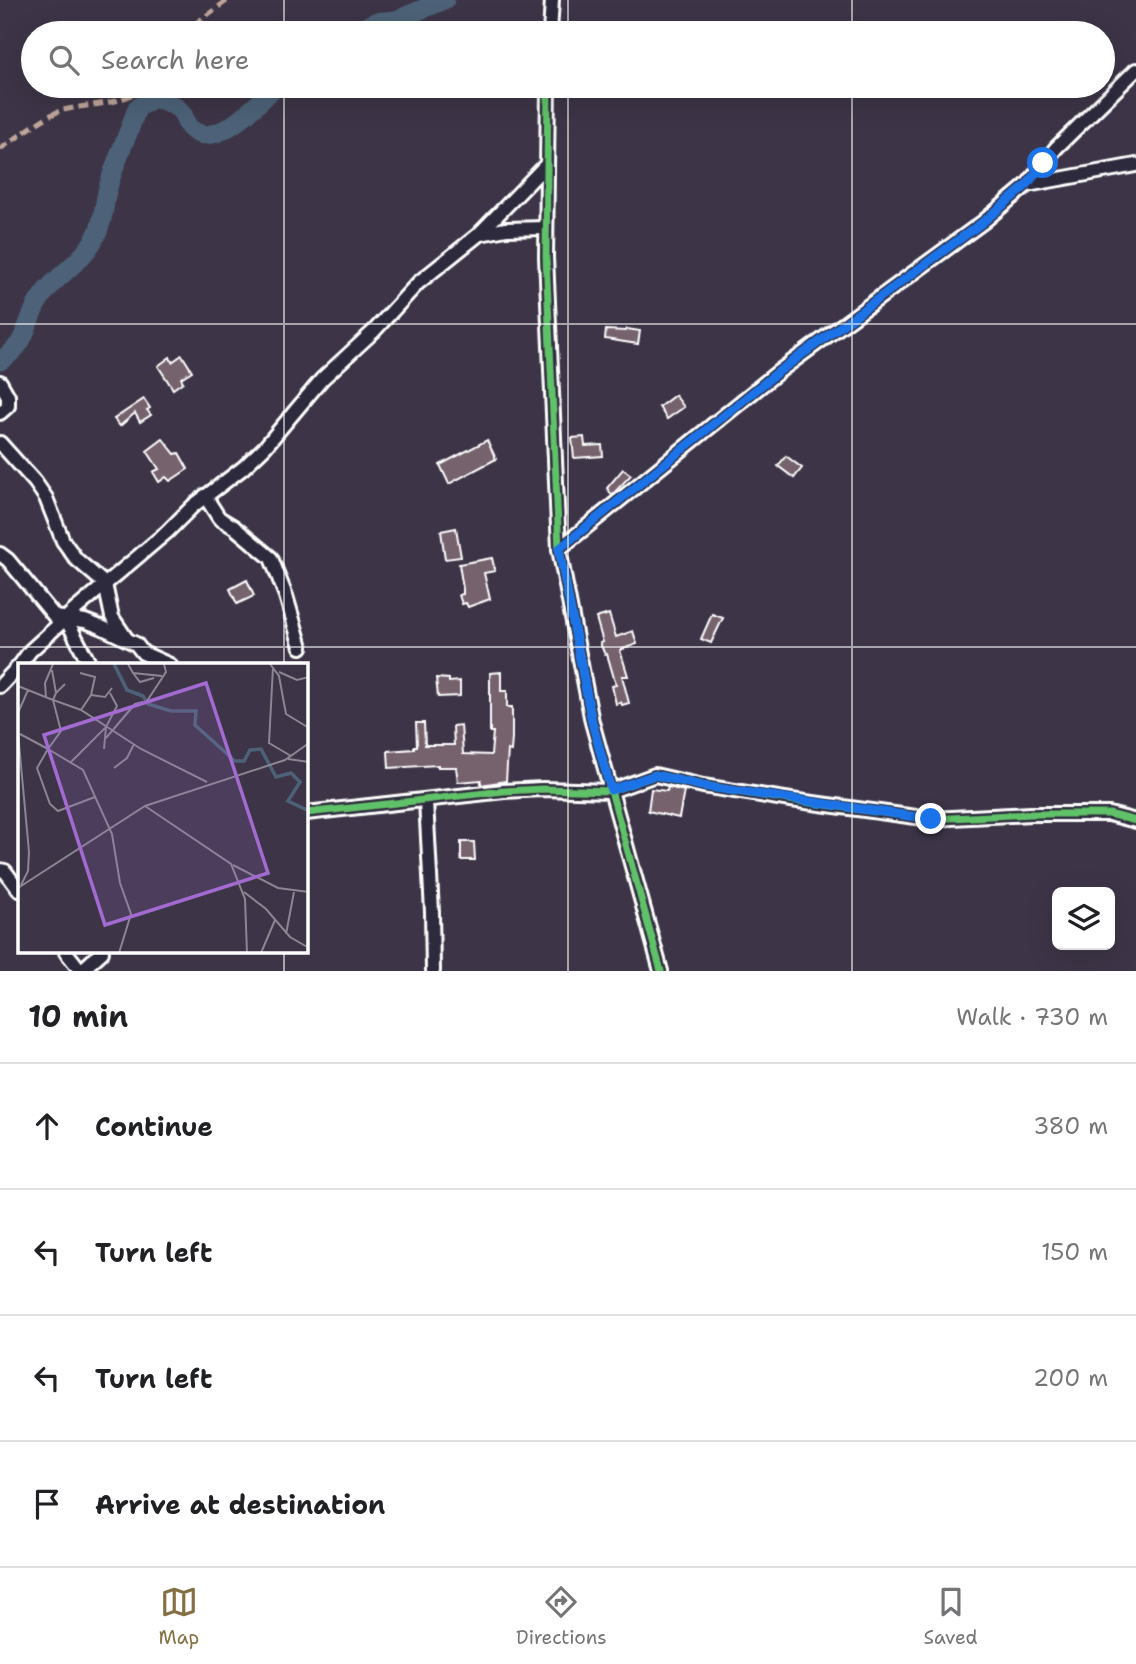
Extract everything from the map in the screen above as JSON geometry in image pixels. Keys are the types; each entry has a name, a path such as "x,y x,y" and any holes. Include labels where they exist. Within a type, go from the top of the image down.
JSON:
{"street":[{"path":"551,21 552,0"},
{"path":"1115,90 1136,70"},
{"path":"548,98 545,228 559,549 592,722 661,971"},
{"path":"559,549 778,372 983,222 1027,185 1056,148 1107,98"},
{"path":"21,663 30,651 105,584 205,496 243,468 265,447 322,379 374,331 418,283 478,235 546,165"},
{"path":"1027,185 1136,165"},
{"path":"478,235 506,229 545,228"},
{"path":"0,382 8,396 8,406 0,413"},
{"path":"0,443 46,498 63,541 76,559 105,584 112,617 126,638"},
{"path":"205,496 219,518 271,558 301,647"},
{"path":"0,554 55,617 85,621 126,638 136,644 143,653 166,663"},
{"path":"66,619 89,663"},
{"path":"0,686 18,667"},
{"path":"308,813 504,791 611,790 655,775 702,786 931,819 1031,814 1109,814 1136,821"},
{"path":"426,801 433,971"},
{"path":"0,870 5,871 18,889"},
{"path":"67,954 80,971 100,954"}],"building":[{"path":"606,330 640,331 638,344 605,339"},
{"path":"182,355 192,371 181,378 183,382 173,389 158,366 170,357 172,362"},
{"path":"675,395 684,407 667,419 659,407"},
{"path":"144,399 151,415 140,422 135,413 120,426 114,419"},
{"path":"584,437 585,446 602,445 603,456 574,458 572,438"},
{"path":"163,439 175,454 179,453 188,469 170,481 166,477 159,482 153,472 159,469 147,451"},
{"path":"487,440 496,459 449,484 440,465"},
{"path":"786,456 802,468 794,478 778,466"},
{"path":"623,469 631,475 612,495 607,488"},
{"path":"456,528 461,557 445,559 441,531"},
{"path":"492,558 495,571 484,573 490,599 468,607 466,603 462,604 459,595 463,594 463,589 459,564"},
{"path":"247,580 254,596 237,604 230,589"},
{"path":"609,614 616,637 633,631 637,644 620,650 628,676 622,676 629,703 622,705 621,702 616,704 612,686 616,685 607,654 605,655 600,643 603,642 596,618"},
{"path":"712,614 723,618 711,643 701,639"},
{"path":"501,672 501,691 507,691 507,707 512,707 511,751 508,750 506,781 481,785 481,780 458,782 456,767 438,765 389,768 388,751 414,749 414,746 417,746 416,723 424,723 425,745 454,745 453,726 461,725 463,754 491,755 493,732 490,732 490,673"},
{"path":"436,678 449,679 449,682 460,681 460,696 438,697"},
{"path":"668,787 684,791 679,818 648,811 651,789 667,791"},
{"path":"461,842 474,842 475,860 461,860"}],"waterway":[{"path":"386,21 396,20 445,0"},
{"path":"0,361 16,348 24,336 43,295 94,240 102,219 109,184 137,108 154,98"},
{"path":"154,98 173,105 190,128 200,134 224,130 264,98"}],"marked path":[{"path":"199,21 228,0"},
{"path":"0,149 60,111 125,98"}],"cycle path":[{"path":"548,98 546,257 559,549 592,722 661,971"},
{"path":"308,813 504,791 611,791 655,775 703,786 931,819 1031,814 1109,814 1136,821"}],"route":[{"path":"931,819 702,786 655,775 611,790 592,722 559,549 778,372 983,222 1027,185 1043,163"}]}
